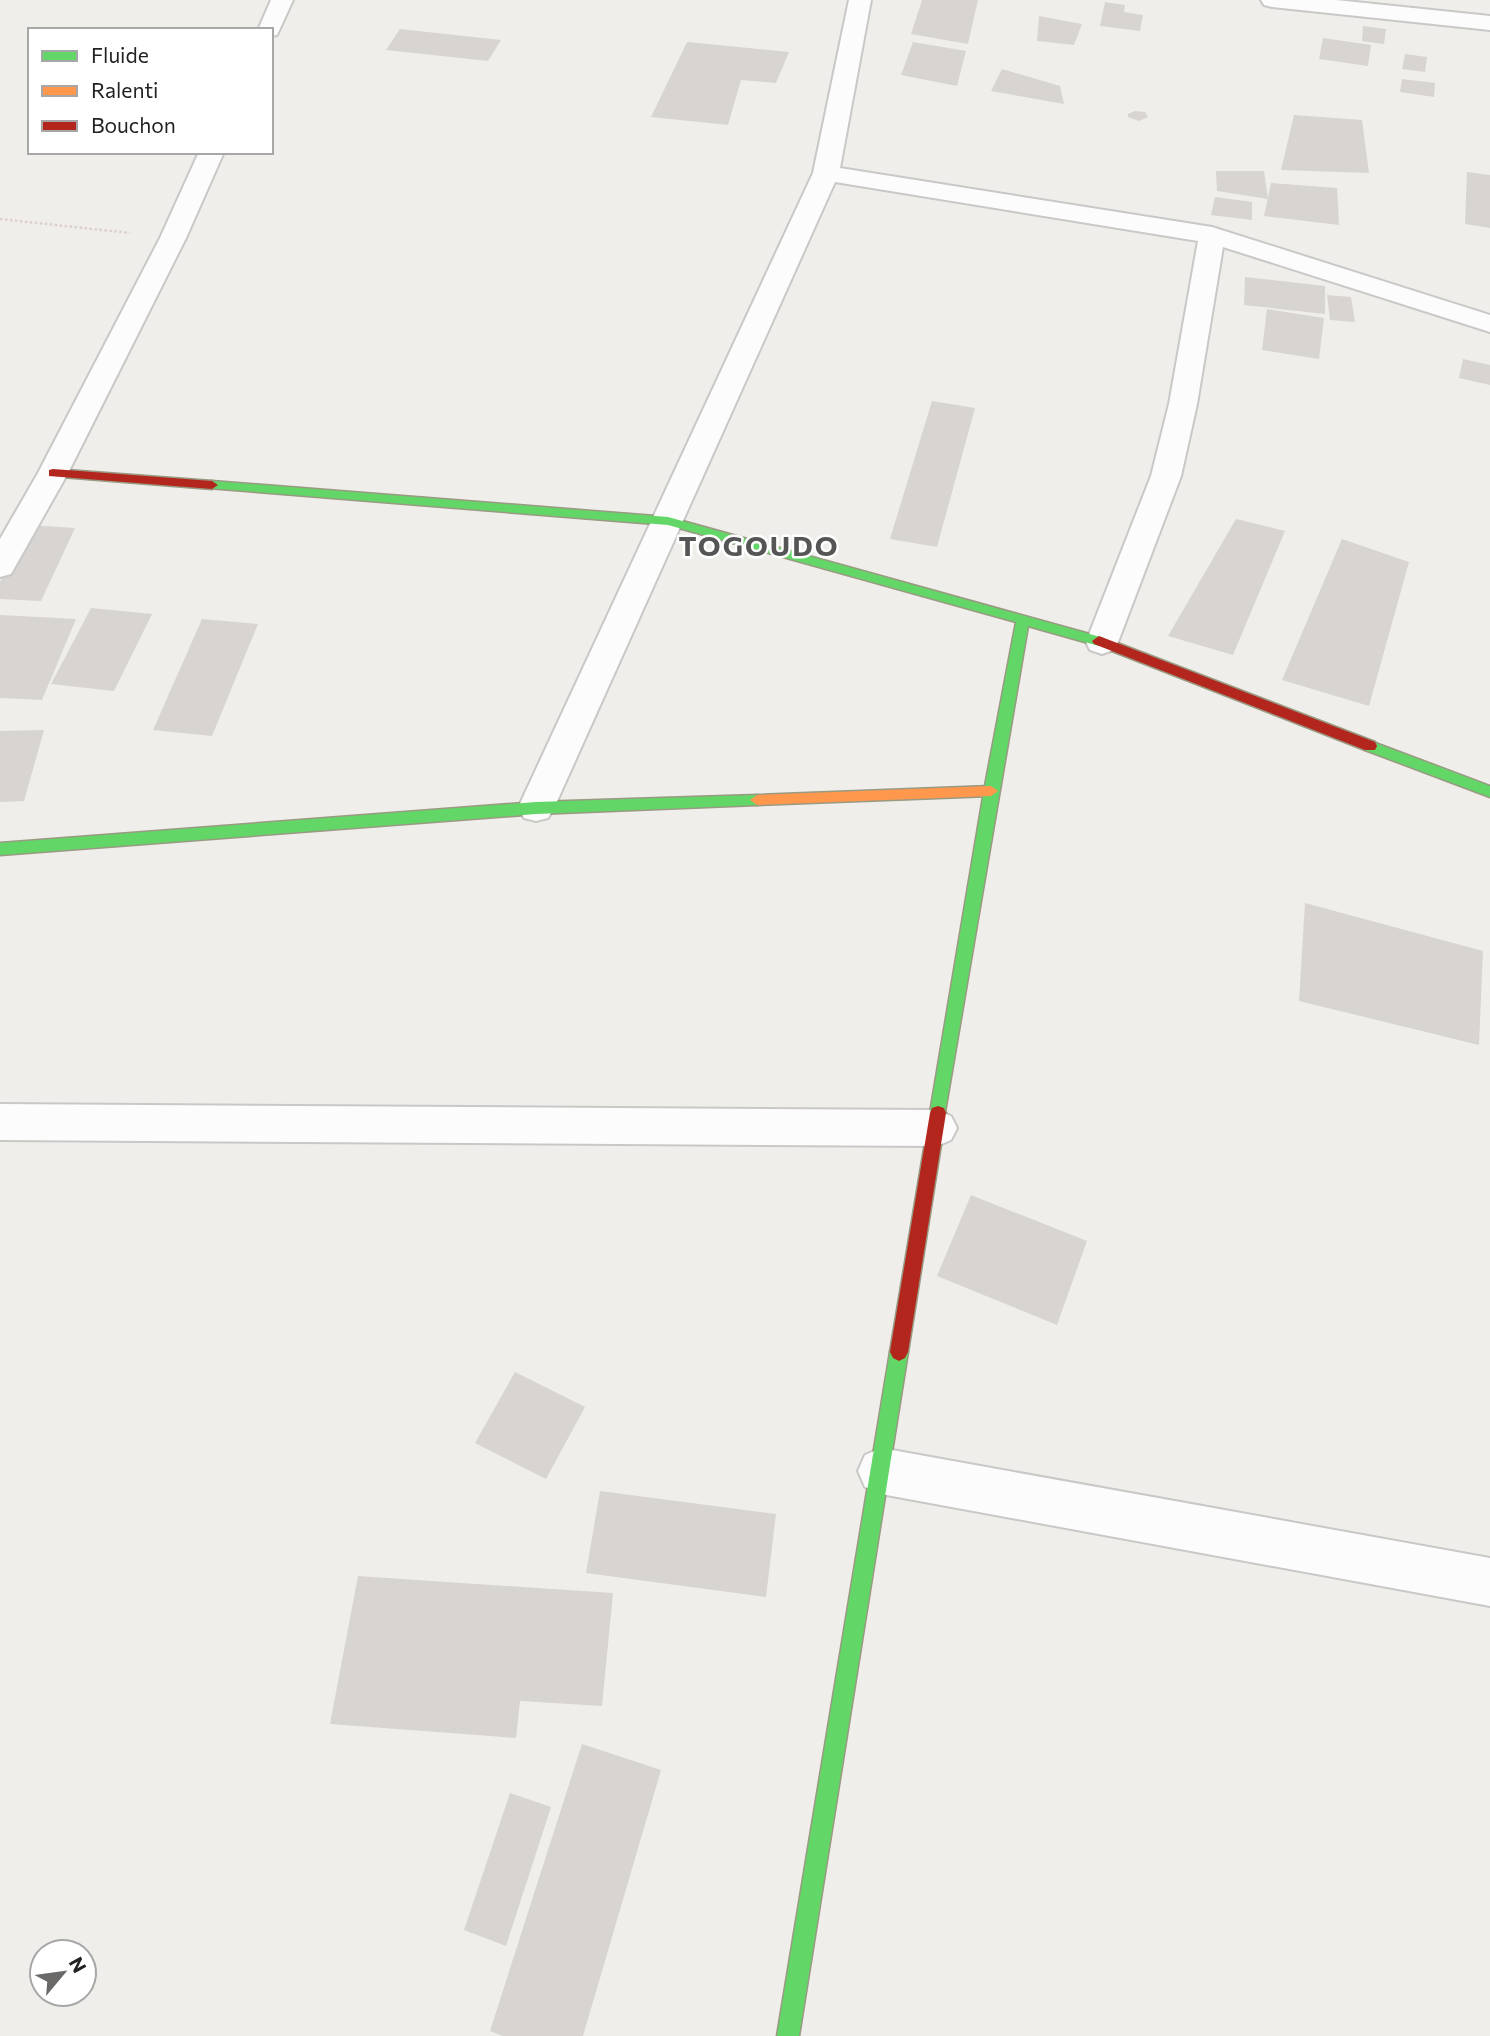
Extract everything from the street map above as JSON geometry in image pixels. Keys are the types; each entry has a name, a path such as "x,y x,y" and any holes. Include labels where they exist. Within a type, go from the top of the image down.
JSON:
{"street":[{"path":"270,28 282,0"},
{"path":"536,808 826,173 860,0"},
{"path":"1272,0 1490,23"},
{"path":"0,566 52,473 173,238 211,154"},
{"path":"826,173 1212,235 1490,324"},
{"path":"1102,642 1167,476 1184,404 1212,235"},
{"path":"52,473 668,521 1102,642 1490,792"},
{"path":"788,2036 991,791 1023,619"},
{"path":"0,849 536,808 991,791"},
{"path":"0,1122 937,1128"},
{"path":"881,1471 1490,1582"}],"path":[{"path":"0,219 173,238"}],"building":[{"path":"922,0 978,0 968,44 911,34"},
{"path":"1105,2 1125,5 1124,12 1143,15 1140,31 1100,26"},
{"path":"1039,16 1082,24 1074,45 1037,41"},
{"path":"1363,26 1386,29 1384,44 1362,41"},
{"path":"400,29 501,40 488,61 386,50"},
{"path":"1323,38 1371,45 1368,66 1319,59"},
{"path":"687,42 789,52 776,83 741,80 728,125 651,117"},
{"path":"913,42 966,51 957,86 901,75"},
{"path":"1405,54 1427,57 1425,72 1402,69"},
{"path":"1002,69 1060,86 1064,104 991,91"},
{"path":"1402,79 1435,83 1434,97 1400,92"},
{"path":"1135,111 1145,112 1148,117 1139,121 1128,117 1128,114"},
{"path":"1294,115 1362,120 1369,173 1281,170"},
{"path":"1216,171 1264,171 1268,199 1217,191"},
{"path":"1467,172 1490,175 1490,228 1465,224"},
{"path":"1271,183 1337,188 1339,225 1264,216"},
{"path":"1215,197 1252,202 1252,220 1211,215"},
{"path":"1245,277 1325,286 1325,314 1244,305"},
{"path":"1327,295 1351,297 1355,322 1330,320"},
{"path":"1267,309 1324,318 1319,359 1262,350"},
{"path":"1463,359 1490,365 1490,385 1459,378"},
{"path":"932,401 975,408 937,547 890,539"},
{"path":"1236,519 1285,531 1233,655 1168,636"},
{"path":"27,525 75,528 41,601 0,599 0,582"},
{"path":"1342,539 1409,562 1369,706 1282,680"},
{"path":"91,608 152,614 114,691 51,684"},
{"path":"0,615 76,619 42,700 0,698"},
{"path":"202,619 258,624 212,736 153,730"},
{"path":"44,730 24,801 0,802 0,731"},
{"path":"1305,903 1483,951 1479,1045 1299,1001"},
{"path":"971,1195 1087,1241 1057,1325 937,1276"},
{"path":"515,1372 585,1407 546,1479 475,1443"},
{"path":"600,1491 776,1514 766,1597 586,1573"},
{"path":"358,1576 613,1593 602,1706 520,1701 516,1738 330,1724"},
{"path":"582,1744 661,1770 583,2036 503,2036 490,2031"},
{"path":"510,1793 551,1807 506,1946 464,1930"}],"traffic: fast":[{"path":"212,485 668,521 1099,641"},
{"path":"938,1113 991,791 1023,619"},
{"path":"1370,746 1490,792"},
{"path":"0,849 536,808 757,800"},
{"path":"788,2036 899,1352"}],"traffic: slow":[{"path":"757,800 991,791"}],"traffic: jam":[{"path":"53,473 212,485"},
{"path":"1099,641 1370,746"},
{"path":"899,1352 938,1113"}],"district":[{"name":"TOGOUDO","path":"759,546"}]}
